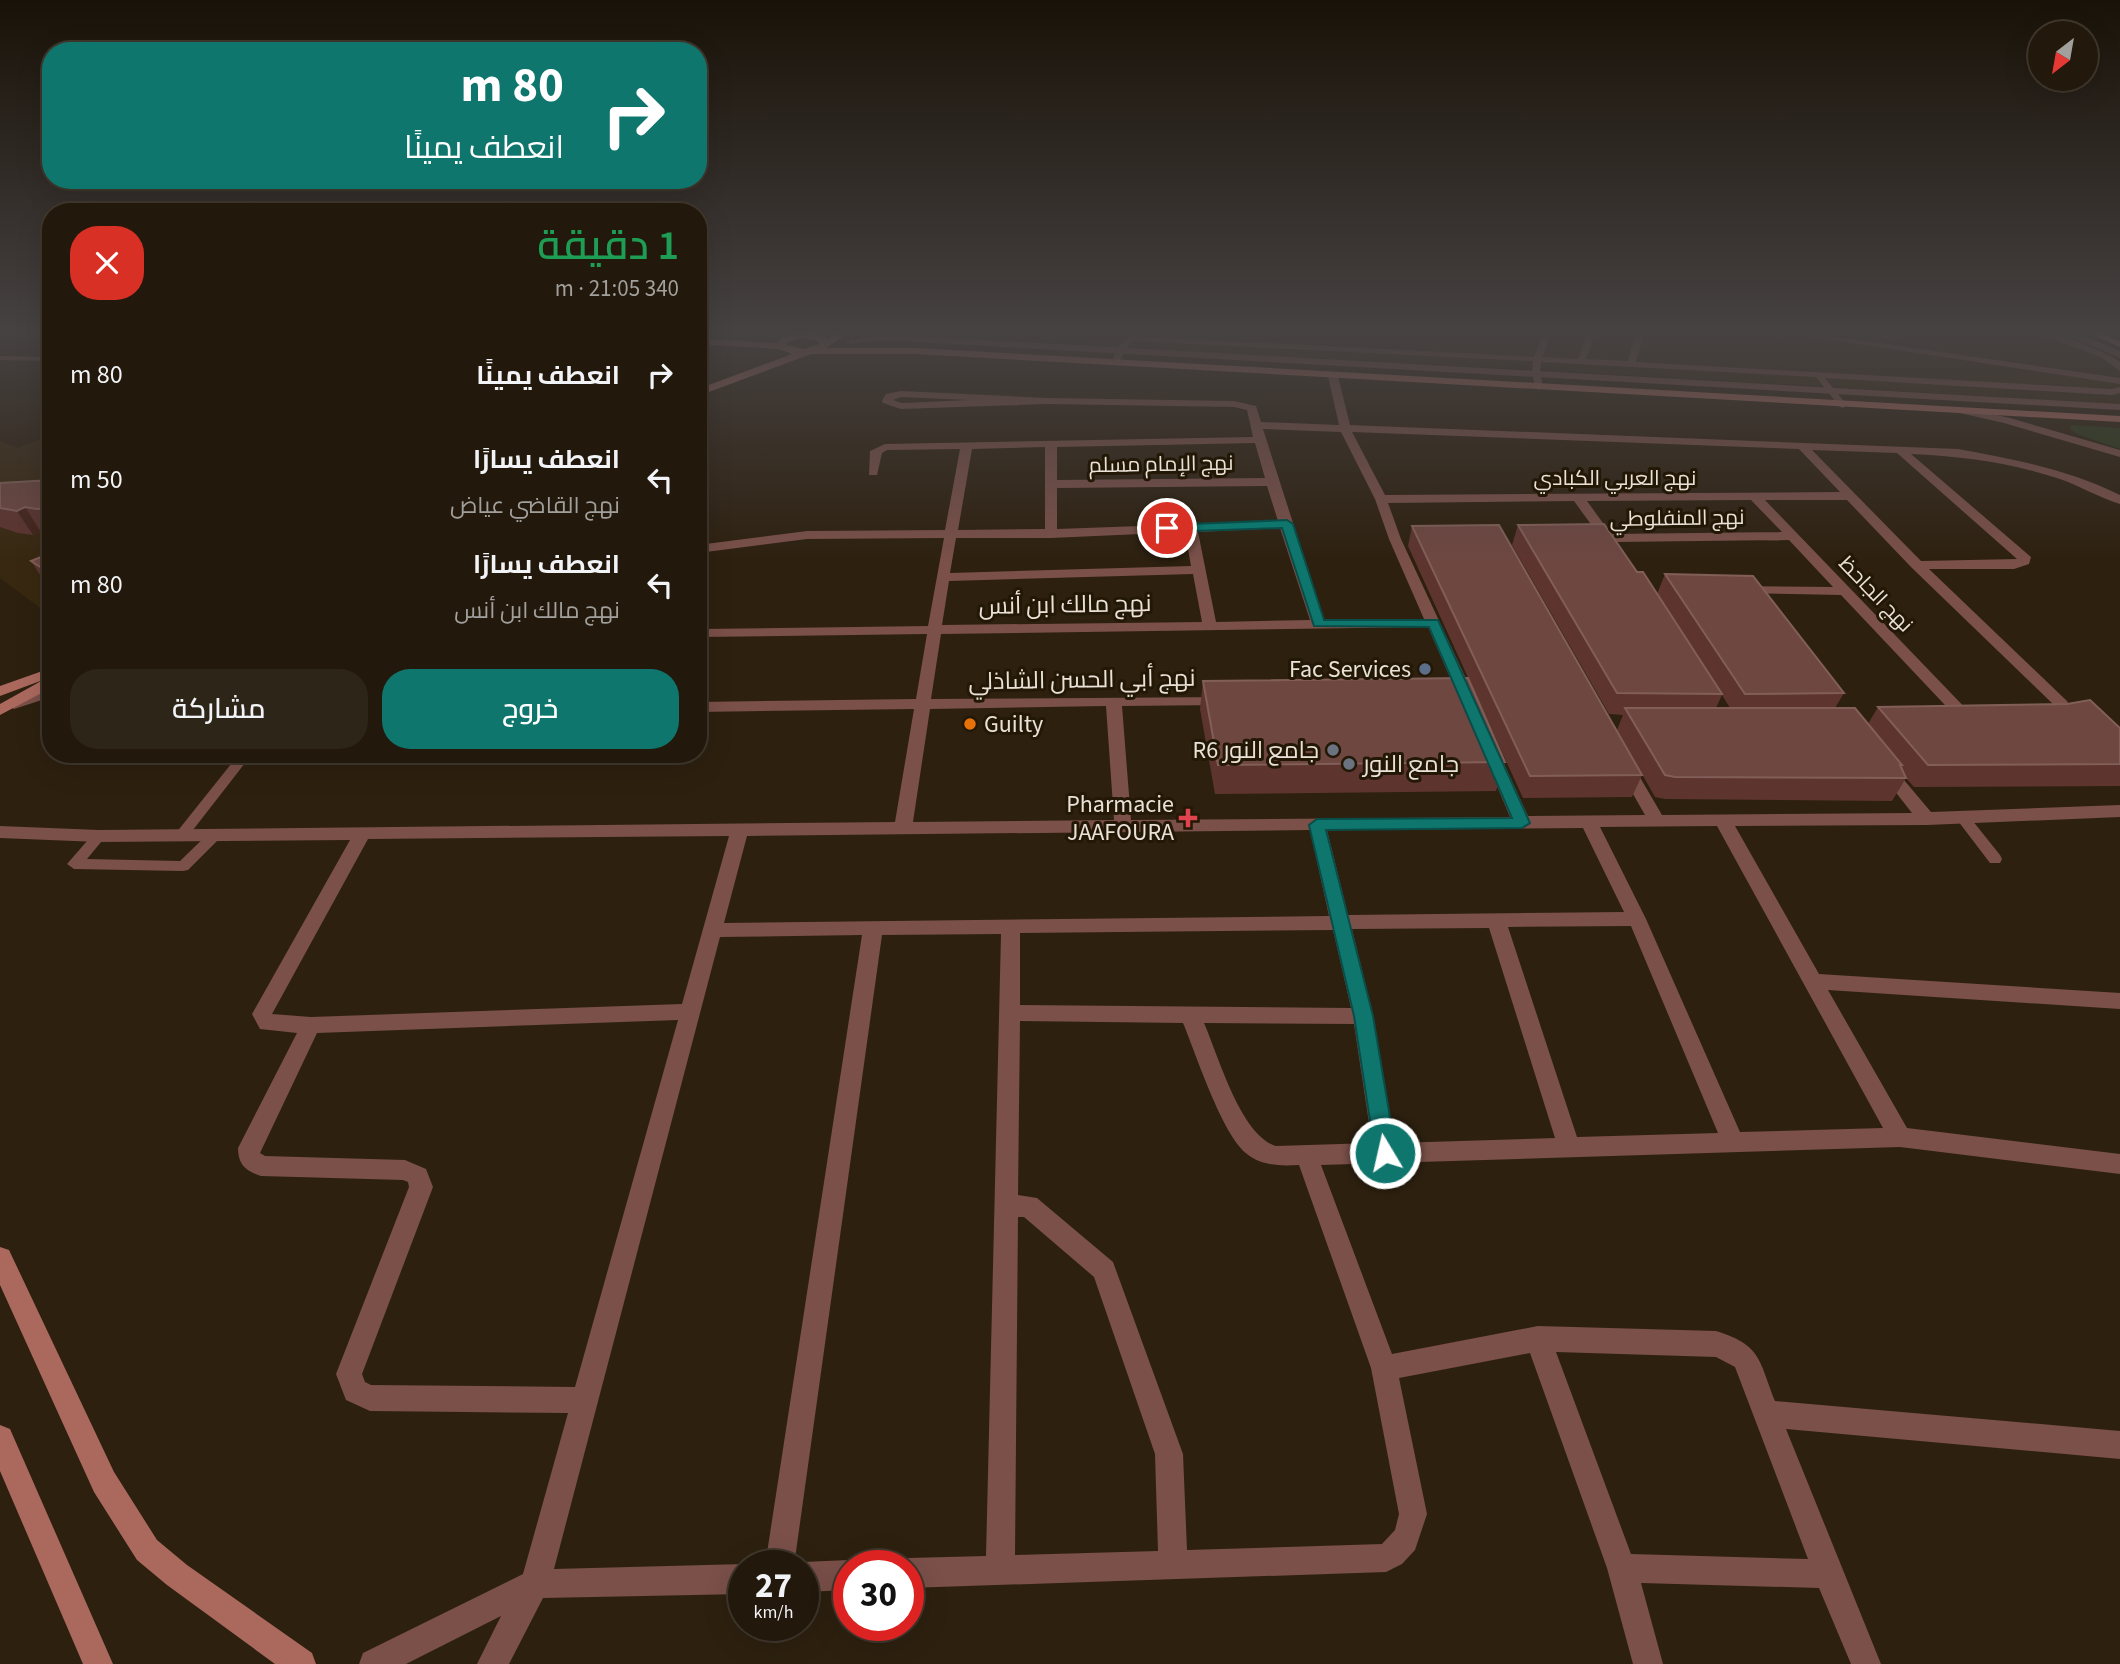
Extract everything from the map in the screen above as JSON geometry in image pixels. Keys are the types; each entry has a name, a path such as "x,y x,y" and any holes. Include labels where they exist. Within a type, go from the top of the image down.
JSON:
{"main road":[{"path":"1876,407 2120,419"},
{"path":"0,691 42,675"},
{"path":"2,709 42,687"},
{"path":"0,1258 104,1482 147,1550 177,1575 301,1664"},
{"path":"0,1439 98,1664"}],"street":[{"path":"1249,407 1252,408 1270,482 1287,524 1318,624"},
{"path":"1340,407 1345,429 1402,539 1463,698"},
{"path":"1964,411 2061,435 2120,454"},
{"path":"2040,416 2061,435"},
{"path":"1256,425 1958,452 2001,460 2075,480 2120,500"},
{"path":"873,472 879,448 967,444 1051,445 1258,440"},
{"path":"904,829 934,631 967,444"},
{"path":"1051,445 1051,534"},
{"path":"1802,446 1917,565 2062,704 2066,713 2063,716 2045,718"},
{"path":"1898,448 2024,557 2024,561 2014,565 1917,565"},
{"name":"نهج الإمام مسلم","path":"1052,484 1270,482"},
{"name":"نهج العربي الكبادي","path":"1381,499 1849,496"},
{"path":"1577,497 1621,558"},
{"name":"نهج الجاحظ","path":"1755,497 1973,719 1940,720"},
{"path":"707,548 749,540 817,534 1051,534 1287,524"},
{"path":"1191,527 1209,624"},
{"name":"نهج المنفلوطي","path":"1580,538 1792,536"},
{"path":"943,577 1199,570"},
{"path":"1722,590 1845,591"},
{"path":"1749,590 1762,607"},
{"name":"نهج مالك ابن أنس","path":"707,633 1434,623"},
{"path":"2,709 42,695"},
{"name":"نهج أبي الحسن الشاذلي","path":"707,707 1236,700"},
{"path":"1114,703 1123,827"},
{"path":"1486,741 1522,823"},
{"path":"1620,755 1657,822"},
{"path":"1878,761 1927,819"},
{"path":"0,832 181,836 1657,822 1927,819 2120,811"},
{"path":"1723,821 1900,1137"},
{"path":"1589,822 1637,919 1733,1142"},
{"path":"1317,825 1363,1016 1385,1153"},
{"path":"492,1664 535,1584 740,829"},
{"path":"362,834 262,1014 267,1023 311,1025 690,1012"},
{"path":"712,930 1637,919"},
{"path":"1496,920 1569,1146"},
{"path":"1000,1569 1011,927"},
{"path":"781,1550 873,928"},
{"path":"1811,981 2120,1001"},
{"path":"1010,1013 1363,1016"},
{"path":"1190,1014 1247,1139 1258,1151 1276,1156 1900,1137 2120,1164"},
{"path":"311,1025 249,1148 249,1158 261,1166 405,1170 418,1175 421,1187 349,1374 355,1391 370,1398 584,1400"},
{"path":"924,1572 1386,1558 1399,1549 1410,1535 1413,1514 1384,1368 1307,1157"},
{"path":"1007,1206 1029,1206 1104,1270 1169,1454 1173,1563"},
{"path":"1384,1368 1538,1339 1689,1342 1716,1344 1733,1349 1745,1358 1750,1367 1828,1574 1867,1664"},
{"path":"1538,1339 1622,1568 1648,1664"},
{"path":"1767,1413 2120,1445"},
{"path":"1622,1568 1828,1574"},
{"path":"374,1664 535,1584 728,1579"}],"lane":[{"path":"181,836 239,763"},
{"path":"1963,818 1995,859"},
{"path":"99,836 74,864 183,866 215,835"}],"shaded area":[{"path":"42,438 42,609 0,578 0,441 17,448"}],"green space":[{"path":"2071,425 2120,428 2120,449 2077,434 2070,429"}],"building":[{"path":"42,481 42,509 25,507 17,511 0,508 0,483"},
{"path":"1604,524 1637,572 1643,572 1722,694 1617,693 1518,525"},
{"path":"1499,525 1642,775 1530,776 1412,526"},
{"path":"42,557 42,568 31,561"},
{"path":"1665,574 1753,576 1844,693 1745,694"},
{"path":"1468,678 1505,762 1218,765 1203,681"},
{"path":"2090,700 2120,728 2120,764 1928,765 1878,707 2067,704"},
{"path":"1625,708 1855,708 1902,765 1906,778 1665,775"}],"place":[{"name":"Fac Services","path":"1425,669"},
{"name":"Guilty","path":"970,724"},
{"name":"R6 جامع النور","path":"1333,750"},
{"name":"جامع النور","path":"1349,764"},
{"name":"Pharmacie JAAFOURA","path":"1188,818"}],"route":[{"path":"1167,528 1287,524 1318,624 1434,623 1522,823 1317,825 1363,1016 1385,1153"}]}
